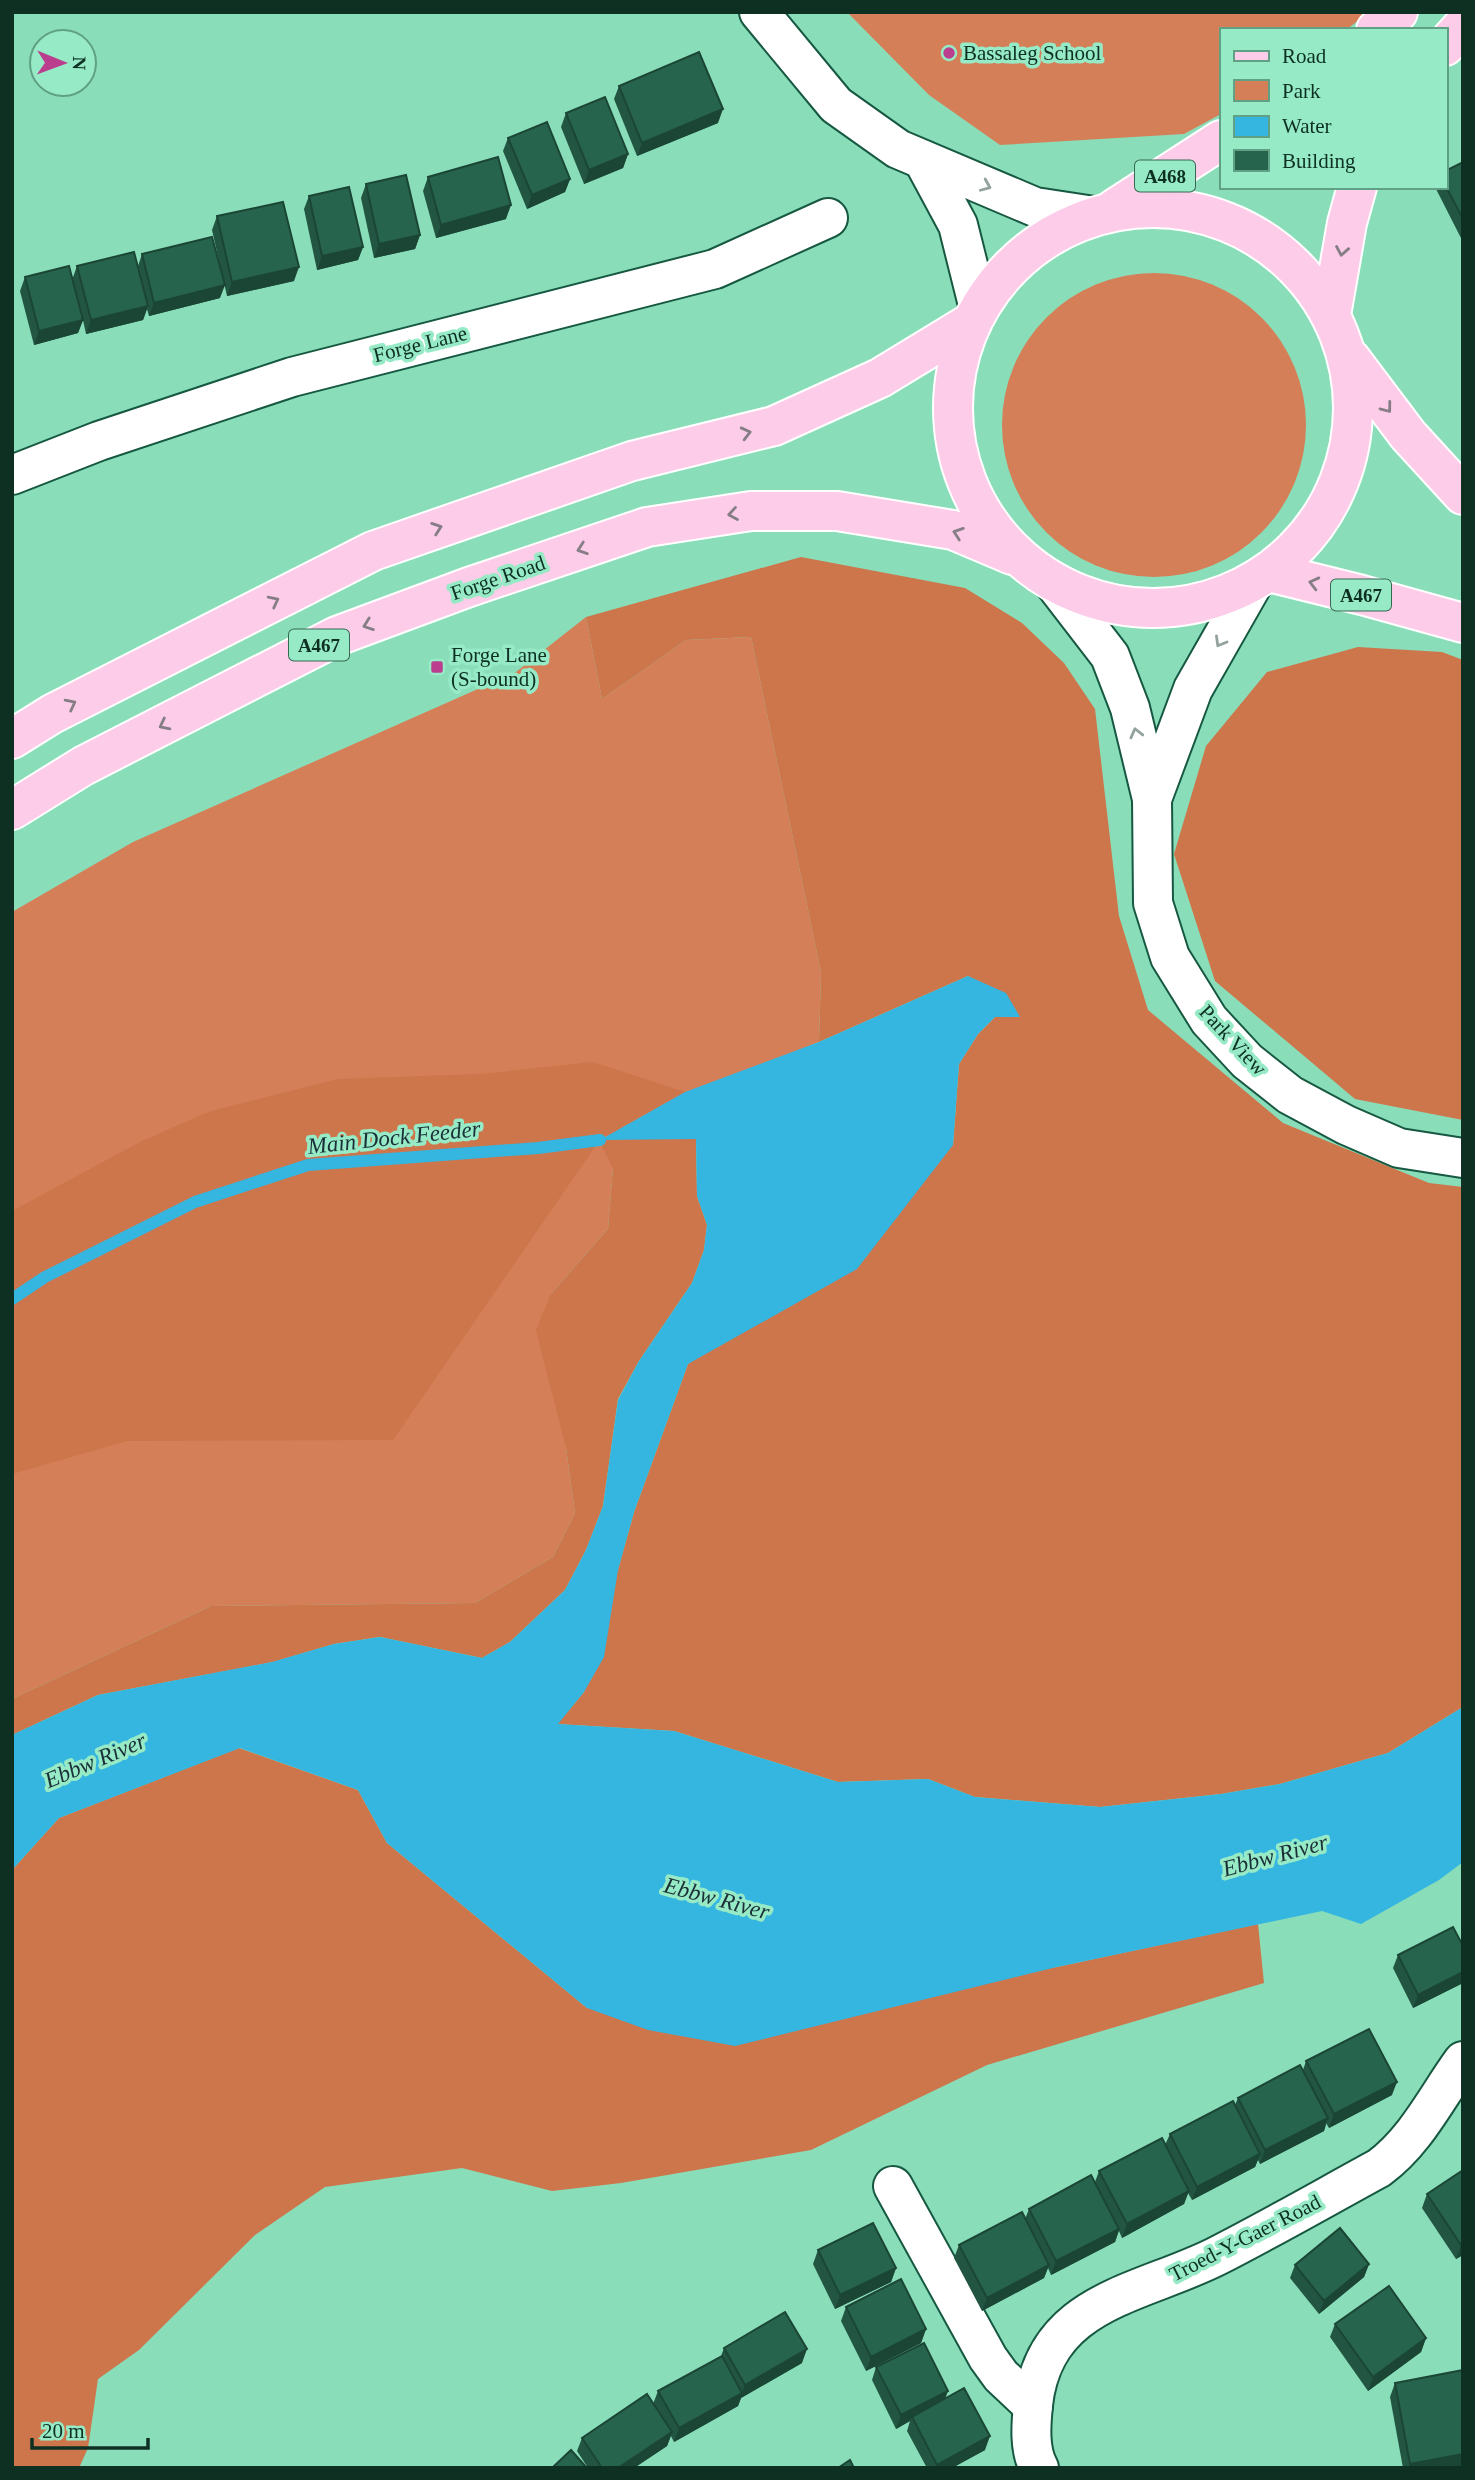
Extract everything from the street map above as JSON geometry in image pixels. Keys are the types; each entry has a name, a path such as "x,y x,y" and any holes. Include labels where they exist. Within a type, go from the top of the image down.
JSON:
{"main road":[{"path":"1378,28 1398,12"},
{"path":"1447,44 1463,26"},
{"name":"A468","path":"1102,214 1220,141"},
{"path":"1331,315 1347,223 1356,189"},
{"path":"1153,207 1196,211 1237,225 1275,248 1307,278 1331,315 1346,354 1353,394 1352,435 1343,475 1325,512 1300,545 1262,577 1223,597 1156,609 1122,607 1089,599 1053,582 1021,559 993,530 974,499 961,465 954,429 953,392 960,356 976,315 1000,278 1027,251 1059,231 1102,214 1153,207"},
{"path":"12,739 52,714 373,551 632,461 774,426 880,377 976,315"},
{"path":"1346,354 1408,435 1463,495"},
{"name":"Forge Road","path":"12,810 83,766 337,636 469,587 647,527 751,511 837,511 953,530 1021,559"},
{"name":"A467","path":"1262,577 1387,602 1463,623"}],"street":[{"path":"759,12 836,105 898,149 1035,207 1102,214"},
{"path":"923,160 958,225 976,315"},
{"name":"Forge Lane","path":"12,475 99,442 292,377 715,269 828,218"},
{"name":"Park View","path":"1152,800 1193,689 1262,577"},
{"name":"Park View","path":"1053,582 1110,656 1130,708 1152,800 1153,903 1170,957 1209,1020 1247,1061 1290,1095 1346,1125 1399,1148 1463,1158"},
{"name":"Troed-Y-Gaer Road","path":"1031,2465 1036,2382 1045,2359 1062,2333 1085,2313 1115,2297 1190,2269 1268,2230 1379,2168 1395,2156 1415,2132 1463,2062"},
{"path":"893,2186 988,2358 1001,2376 1033,2406"}],"green space":[{"path":"847,12 1369,12 1349,28 1220,28 1220,115 1184,134 1000,145 929,95"},
{"path":"1154,273 1184,276 1212,285 1226,291 1262,317 1288,353 1294,367 1303,395 1306,425 1303,455 1294,483 1288,497 1262,533 1226,559 1212,565 1184,574 1154,577 1124,574 1096,565 1082,559 1046,533 1020,497 1014,483 1005,455 1002,425 1005,395 1014,367 1020,353 1046,317 1082,291 1096,285 1124,276"},
{"path":"586,617 602,699 686,640 751,637 821,972 819,1042 756,1067 613,1168 608,1229 551,1294 575,1513 553,1557 475,1603 211,1606 12,1699 12,912 133,842 516,672"}],"shaded area":[{"path":"801,557 965,588 1022,623 1064,663 1095,709 1119,916 1148,1010 1283,1123 1429,1183 1463,1187 1463,1707 1388,1753 1280,1784 1221,1794 1100,1807 975,1797 928,1779 838,1782 674,1731 557,1724 584,1692 634,1512 688,1364 953,1145 959,1064 978,1034 995,1017 1019,1017 968,976 819,1042 821,972 751,637 686,640 602,699 586,617"},
{"path":"1358,647 1442,652 1463,660 1463,1120 1355,1099 1215,981 1174,854 1206,746 1267,672"},
{"path":"593,1062 685,1092 601,1139 696,1139 697,1196 707,1225 704,1250 692,1283 639,1361 618,1399 603,1506 586,1550 565,1590 510,1642 482,1658 380,1637 334,1644 273,1662 98,1695 12,1735 12,1699 211,1606 475,1603 553,1557 575,1513 566,1448 536,1330 551,1294 608,1229 613,1168 599,1141 393,1440 127,1441 12,1474 12,1211 142,1141 211,1111 338,1079 481,1074"},
{"path":"239,1748 358,1790 387,1843 587,2008 1057,1967 1258,1924 1264,1983 987,2065 811,2150 621,2183 552,2191 462,2168 325,2187 255,2235 139,2350 98,2379 88,2448 79,2468 12,2468 12,1870 59,1818"}],"water":[{"name":"Ebbw River","path":"968,976 1006,993 1020,1017 995,1017 978,1034 959,1064 953,1145 857,1269 688,1364 634,1512 618,1570 604,1657 584,1692 558,1724 674,1731 838,1782 928,1779 975,1797 1100,1807 1221,1794 1280,1784 1388,1753 1463,1707 1463,1862 1439,1880 1361,1924 1322,1911 1057,1967 735,2046 648,2030 587,2008 387,1843 358,1790 240,1748 59,1818 12,1870 12,1735 98,1695 272,1662 334,1644 380,1637 482,1658 510,1642 565,1590 586,1550 603,1506 618,1400 639,1361 692,1283 704,1250 707,1225 697,1196 696,1139 600,1140 685,1092 819,1042"}],"building":[{"path":"699,52 723,109 642,143 619,86"},
{"path":"605,97 628,154 589,170 566,113"},
{"path":"547,122 570,179 532,195 508,138"},
{"path":"498,157 511,205 441,225 428,177"},
{"path":"1463,162 1463,219 1447,189 1447,170"},
{"path":"406,175 420,235 379,244 366,184"},
{"path":"349,187 363,247 322,256 309,196"},
{"path":"283,202 299,267 232,282 217,216"},
{"path":"212,237 225,285 154,303 142,254"},
{"path":"134,252 148,306 91,320 77,266"},
{"path":"69,266 83,320 39,331 25,277"},
{"path":"1453,1927 1463,1946 1463,1972 1418,1995 1398,1955"},
{"path":"1369,2029 1397,2082 1334,2114 1306,2061"},
{"path":"1300,2065 1328,2118 1265,2150 1238,2098"},
{"path":"1233,2101 1260,2154 1197,2187 1170,2134"},
{"path":"1162,2138 1189,2191 1127,2224 1099,2171"},
{"path":"1463,2170 1463,2244 1461,2245 1427,2194"},
{"path":"1091,2175 1119,2229 1056,2261 1029,2209"},
{"path":"1022,2212 1049,2265 987,2298 959,2245"},
{"path":"873,2223 896,2268 840,2295 818,2250"},
{"path":"1340,2228 1369,2264 1324,2301 1295,2265"},
{"path":"901,2279 926,2329 871,2357 846,2307"},
{"path":"1389,2286 1426,2338 1373,2377 1335,2324"},
{"path":"785,2312 807,2349 745,2385 724,2348"},
{"path":"924,2343 948,2391 901,2415 876,2367"},
{"path":"722,2356 742,2393 679,2428 658,2391"},
{"path":"1463,2370 1463,2454 1410,2464 1395,2383"},
{"path":"964,2388 990,2436 937,2465 912,2417"},
{"path":"647,2394 672,2432 618,2468 602,2468 582,2438"},
{"path":"571,2450 587,2468 552,2468"},
{"path":"850,2460 854,2468 838,2468"}],"waterway":[{"name":"Main Dock Feeder","path":"12,1299 45,1277 195,1202 308,1165 538,1148 600,1140"}],"place":[{"name":"Bassaleg School","path":"949,53"},
{"name":"Forge Lane (S-bound)","path":"437,667"}]}
